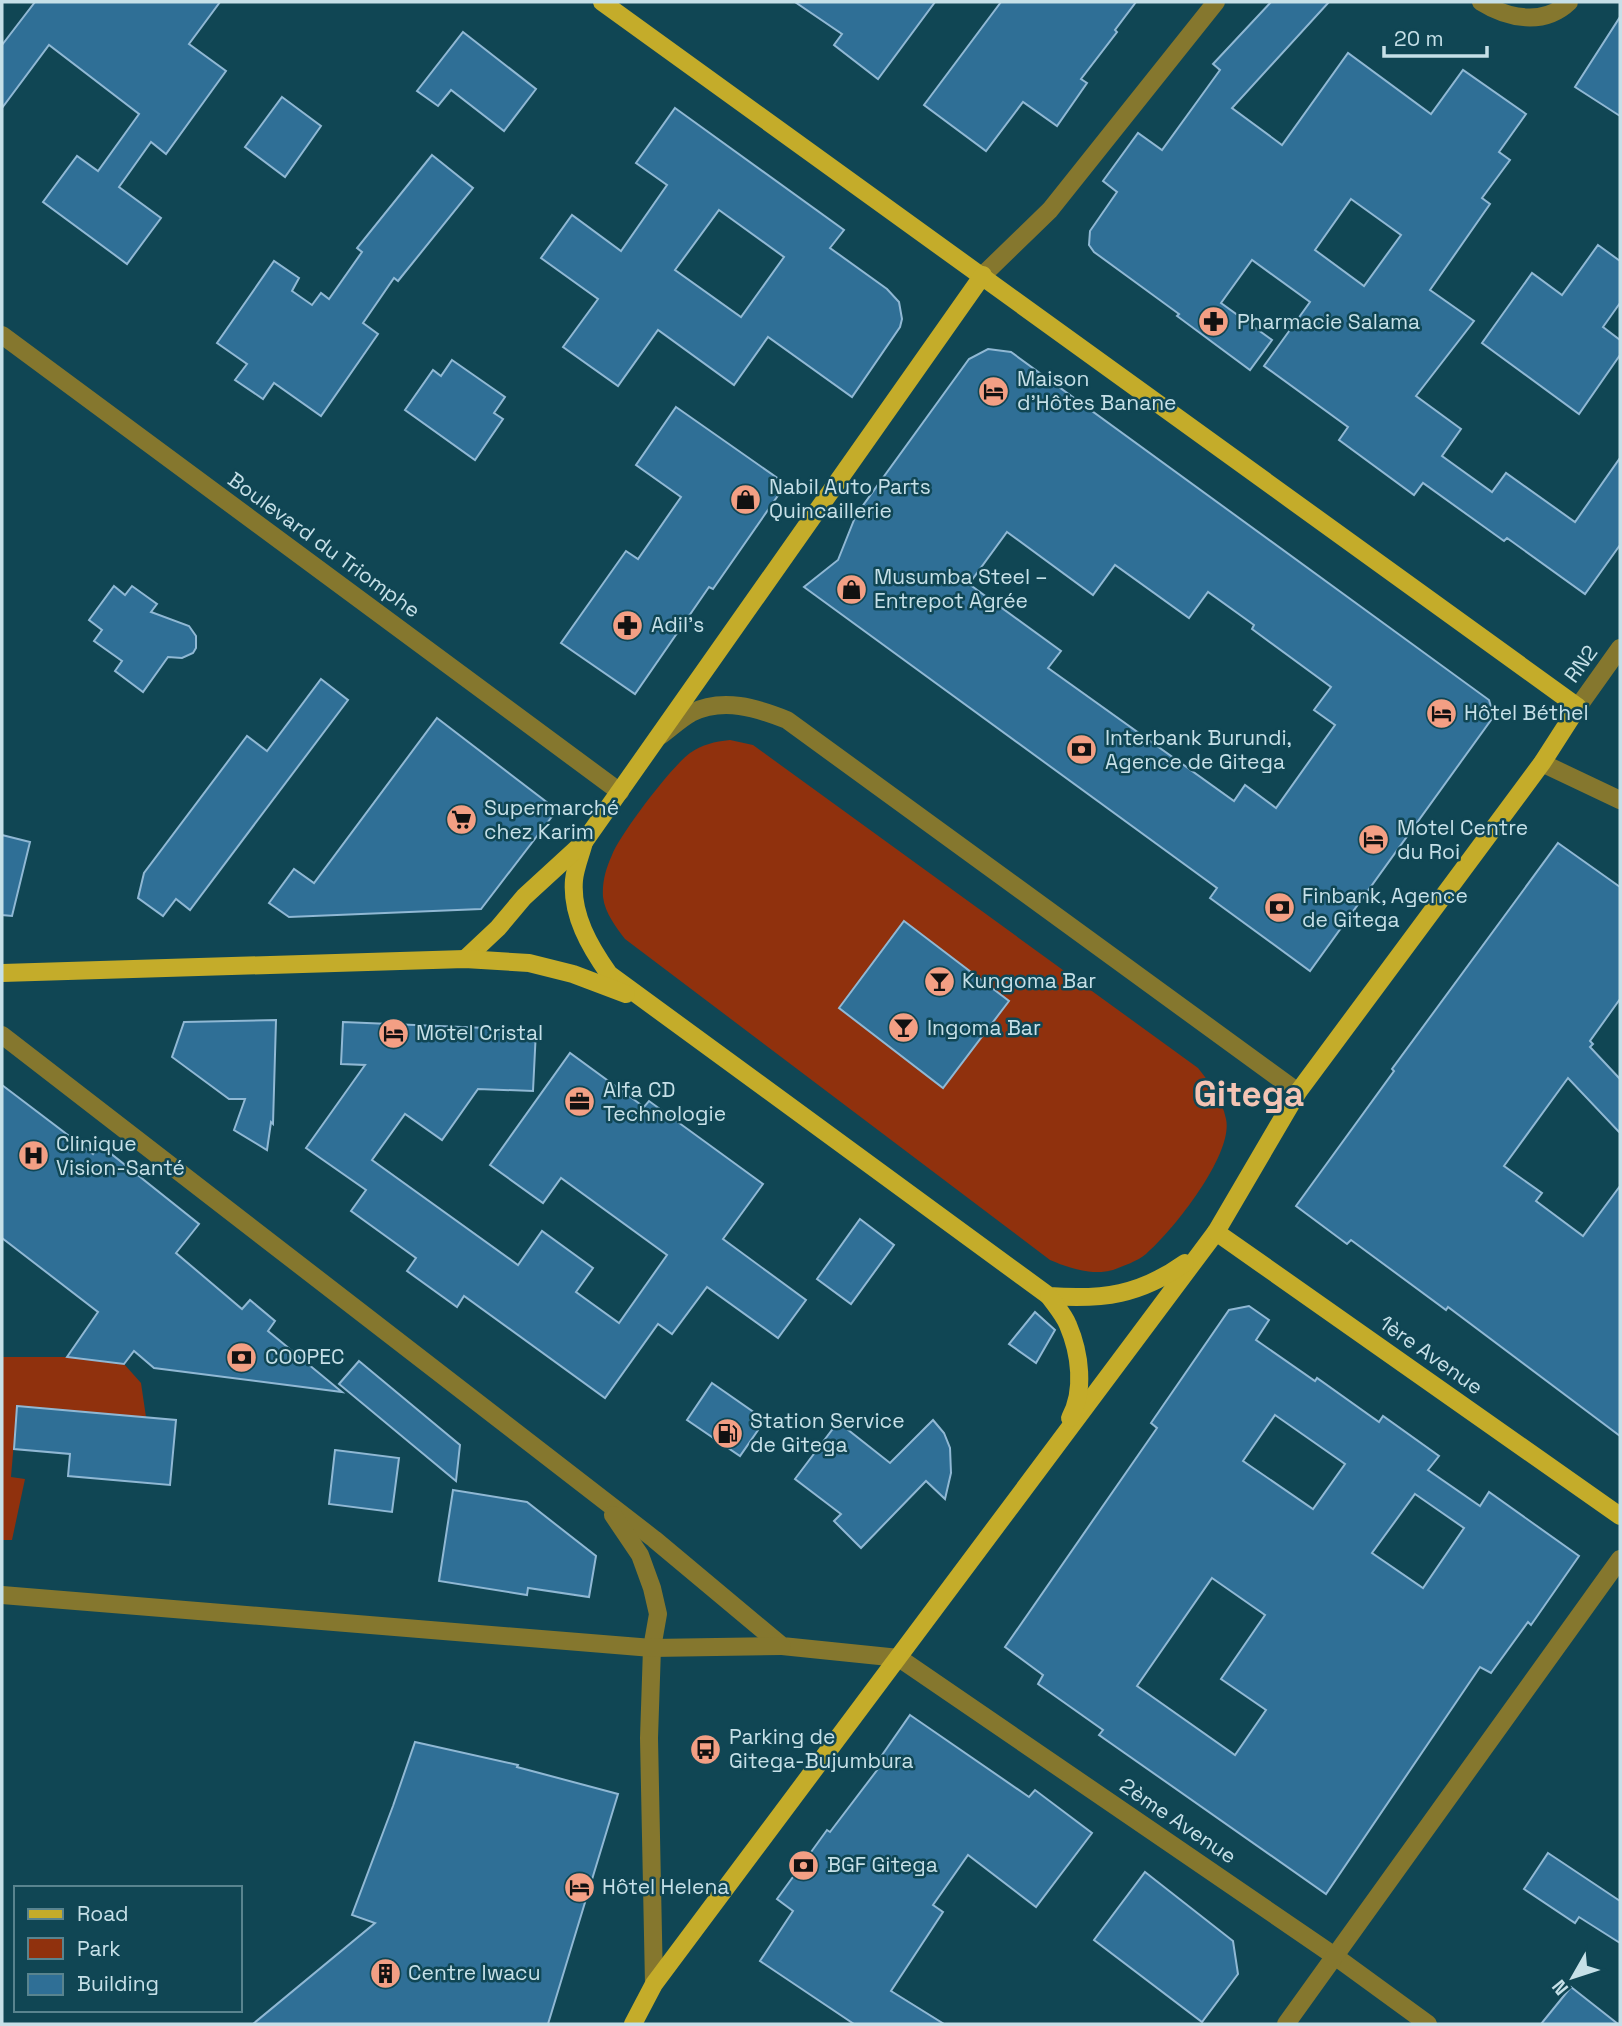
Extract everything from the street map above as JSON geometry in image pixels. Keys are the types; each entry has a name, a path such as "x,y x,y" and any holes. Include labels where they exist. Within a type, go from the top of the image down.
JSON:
{"main road":[{"path":"602,2 1578,707 1542,763 1297,1092 1216,1232 654,1984 633,2024"},
{"path":"465,959 498,928 524,897 584,842 983,275"},
{"path":"584,842 574,881 577,909 590,947 609,974 1049,1296 1067,1323 1078,1353 1079,1383 1074,1412 1057,1443"},
{"path":"2,973 465,959 529,963 573,974 647,1001"},
{"name":"1ère Avenue","path":"1216,1232 1620,1516"},
{"path":"1049,1296 1109,1297 1136,1290 1166,1277 1202,1251"}],"street":[{"path":"983,275 1050,210 1216,2"},
{"path":"1481,2 1511,16 1536,18 1559,11 1569,2"},
{"name":"Boulevard du Triomphe","path":"2,335 620,792"},
{"name":"RN2","path":"1578,707 1620,648"},
{"path":"657,738 692,713 726,704 754,708 787,720 1297,1092"},
{"path":"1542,763 1620,800"},
{"path":"2,1035 654,1539 782,1646"},
{"path":"580,1484 617,1519 640,1555 658,1614 652,1648 649,1738 654,1984"},
{"path":"1286,2024 1620,1559"},
{"path":"2,1595 652,1648 782,1646 899,1658"},
{"name":"2ème Avenue","path":"899,1658 1336,1957 1428,2024"}],"green space":[{"path":"730,740 753,745 1198,1068 1222,1105 1226,1119 1226,1134 1221,1152 1199,1191 1171,1228 1146,1254 1105,1272 1081,1270 1050,1260 625,939 608,914 603,897 606,870 617,845 647,801 682,760 704,745"},
{"path":"2,1357 67,1357 124,1364 141,1383 146,1417 17,1406 11,1477 25,1479 12,1540 2,1540"}],"building":[{"path":"35,2 220,2 189,44 226,71 166,154 151,142 119,187 161,218 127,264 43,202 77,156 98,171 139,114 49,45 2,108 2,45"},
{"path":"795,2 935,2 878,79 834,45 842,34"},
{"path":"1001,2 1136,2 1081,79 1087,83 1057,126 1023,102 986,151 924,105"},
{"path":"1271,2 1329,2 1232,108 1282,145 1348,53 1431,114 1463,70 1526,114 1499,152 1510,160 1482,198 1490,204 1430,290 1474,321 1416,396 1461,429 1442,456 1492,492 1506,473 1575,522 1620,458 1620,545 1585,594 1507,538 1504,541 1423,483 1414,495 1339,440 1348,427 1264,366 1310,302 1252,260 1221,303 1272,340 1250,370 1094,252 1089,245 1090,231 1117,192 1103,181 1138,133 1162,150 1220,70 1213,64","holes":["1351,199 1401,235 1364,286 1315,250"]},
{"path":"1620,17 1620,116 1575,87"},
{"path":"463,32 536,89 504,131 451,90 438,106 417,91"},
{"path":"282,97 321,126 285,177 245,147"},
{"path":"675,108 844,230 830,248 887,289 899,302 902,319 900,327 852,397 768,337 734,385 658,330 618,386 563,347 598,299 541,258 572,215 621,251 667,185 636,163","holes":["719,210 784,257 741,317 675,270"]},
{"path":"432,155 473,188 398,281 394,278 363,323 378,334 321,416 274,383 263,399 235,380 247,364 217,343 274,261 299,278 292,291 312,305 321,293 329,299 362,252 357,248"},
{"path":"1598,245 1620,261 1620,303 1603,327 1620,340 1620,355 1579,414 1482,343 1532,273 1562,295"},
{"path":"988,349 1011,352 1489,700 1493,713 1491,720 1310,971 1210,898 1217,888 804,587 838,560 856,515 969,359","holes":["1007,532 1093,595 1115,565 1189,618 1208,592 1254,625 1252,629 1331,687 1314,710 1335,725 1276,808 1245,785 1234,801 1048,668 1061,651 969,584"]},
{"path":"452,360 505,397 494,413 503,419 475,460 405,410 433,370 441,376"},
{"path":"676,407 786,484 713,589 709,587 635,694 561,643 626,551 638,559 681,497 636,465"},
{"path":"114,586 125,595 132,586 157,604 151,612 189,626 196,636 193,653 182,658 168,657 143,692 115,671 122,661 94,641 102,630 89,620"},
{"path":"321,679 348,700 190,910 176,899 163,916 138,898 144,873 247,736 267,751"},
{"path":"437,718 557,810 481,909 289,917 269,903 294,869 314,883"},
{"path":"2,835 30,842 12,916 2,915"},
{"path":"1558,843 1620,887 1620,999 1590,1041 1593,1044 1590,1047 1620,1079 1620,1133 1568,1078 1504,1166 1542,1193 1536,1201 1583,1236 1620,1186 1620,1436 1448,1307 1446,1310 1351,1240 1347,1244 1296,1206 1394,1071 1392,1069"},
{"path":"904,921 1009,1001 943,1088 839,1008"},
{"path":"276,1020 273,1124 271,1122 267,1150 234,1130 245,1099 229,1099 172,1057 184,1022"},
{"path":"343,1022 536,1030 533,1091 478,1089 442,1140 405,1114 372,1160 518,1265 542,1231 593,1268 576,1292 619,1323 667,1255 561,1178 543,1203 490,1165 570,1053 644,1107 649,1101 763,1184 723,1239 806,1300 778,1338 707,1287 672,1334 658,1324 605,1398 464,1296 457,1307 407,1271 416,1258 351,1211 366,1190 306,1148 365,1065 341,1064"},
{"path":"2,1085 93,1154 100,1145 199,1224 176,1253 242,1309 250,1300 275,1321 268,1331 342,1392 154,1368 134,1351 124,1364 67,1357 98,1312 2,1238"},
{"path":"860,1219 894,1245 851,1304 817,1279"},
{"path":"1249,1306 1269,1320 1256,1340 1315,1381 1317,1378 1379,1422 1383,1416 1439,1456 1428,1470 1480,1506 1489,1492 1579,1556 1531,1625 1528,1622 1491,1673 1480,1667 1326,1894 1099,1735 1103,1730 1038,1684 1043,1675 1005,1647 1157,1428 1151,1423 1229,1310","holes":["1275,1415 1345,1464 1313,1509 1243,1461","1415,1494 1464,1528 1423,1588 1372,1553","1212,1578 1265,1615 1221,1679 1266,1710 1235,1755 1137,1686"]},
{"path":"1035,1312 1055,1330 1036,1363 1009,1344"},
{"path":"359,1361 460,1445 456,1481 339,1384"},
{"path":"712,1383 765,1420 740,1456 687,1420"},
{"path":"17,1406 176,1420 170,1485 68,1476 70,1454 14,1449"},
{"path":"933,1420 944,1433 950,1448 951,1473 945,1499 926,1481 861,1548 834,1521 841,1514 795,1479 838,1422 890,1463"},
{"path":"335,1450 399,1458 392,1512 329,1504"},
{"path":"453,1490 527,1502 596,1556 589,1597 528,1588 527,1595 439,1581"},
{"path":"910,1715 1029,1797 1035,1790 1092,1833 1036,1907 968,1855 933,1905 943,1912 891,1991 944,2024 854,2024 760,1961 793,1911 777,1899 827,1830 830,1832 884,1761 880,1758"},
{"path":"415,1742 518,1765 517,1767 618,1794 548,2024 253,2024 375,1923 352,1915"},
{"path":"1548,1853 1620,1901 1620,1943 1579,1917 1575,1923 1524,1889"},
{"path":"1145,1872 1233,1941 1238,1974 1202,2022 1094,1940"},
{"path":"1571,1987 1618,2024 1541,2024"}],"place":[{"name":"Pharmacie Salama","path":"1214,322"},
{"name":"Maison d’Hôtes Banane","path":"994,391"},
{"name":"Nabil Auto Parts Quincaillerie","path":"746,499"},
{"name":"Musumba Steel – Entrepot Agrée","path":"851,589"},
{"name":"Adil’s","path":"628,625"},
{"name":"Hôtel Béthel","path":"1441,713"},
{"name":"Interbank Burundi, Agence de Gitega","path":"1082,750"},
{"name":"Supermarché chez Karim","path":"461,820"},
{"name":"Motel Centre du Roi","path":"1374,840"},
{"name":"Finbank, Agence de Gitega","path":"1279,908"},
{"name":"Kungoma Bar","path":"939,981"},
{"name":"Ingoma Bar","path":"904,1028"},
{"name":"Motel Cristal","path":"393,1033"},
{"name":"Alfa CD Technologie","path":"580,1102"},
{"name":"Clinique Vision-Santé","path":"33,1156"},
{"name":"COOPEC","path":"242,1357"},
{"name":"Station Service de Gitega","path":"727,1433"},
{"name":"Parking de Gitega-Bujumbura","path":"706,1749"},
{"name":"BGF Gitega","path":"804,1865"},
{"name":"Hôtel Helena","path":"579,1887"},
{"name":"Centre Iwacu","path":"385,1973"}],"district":[{"name":"Gitega","path":"1249,1094"}]}
